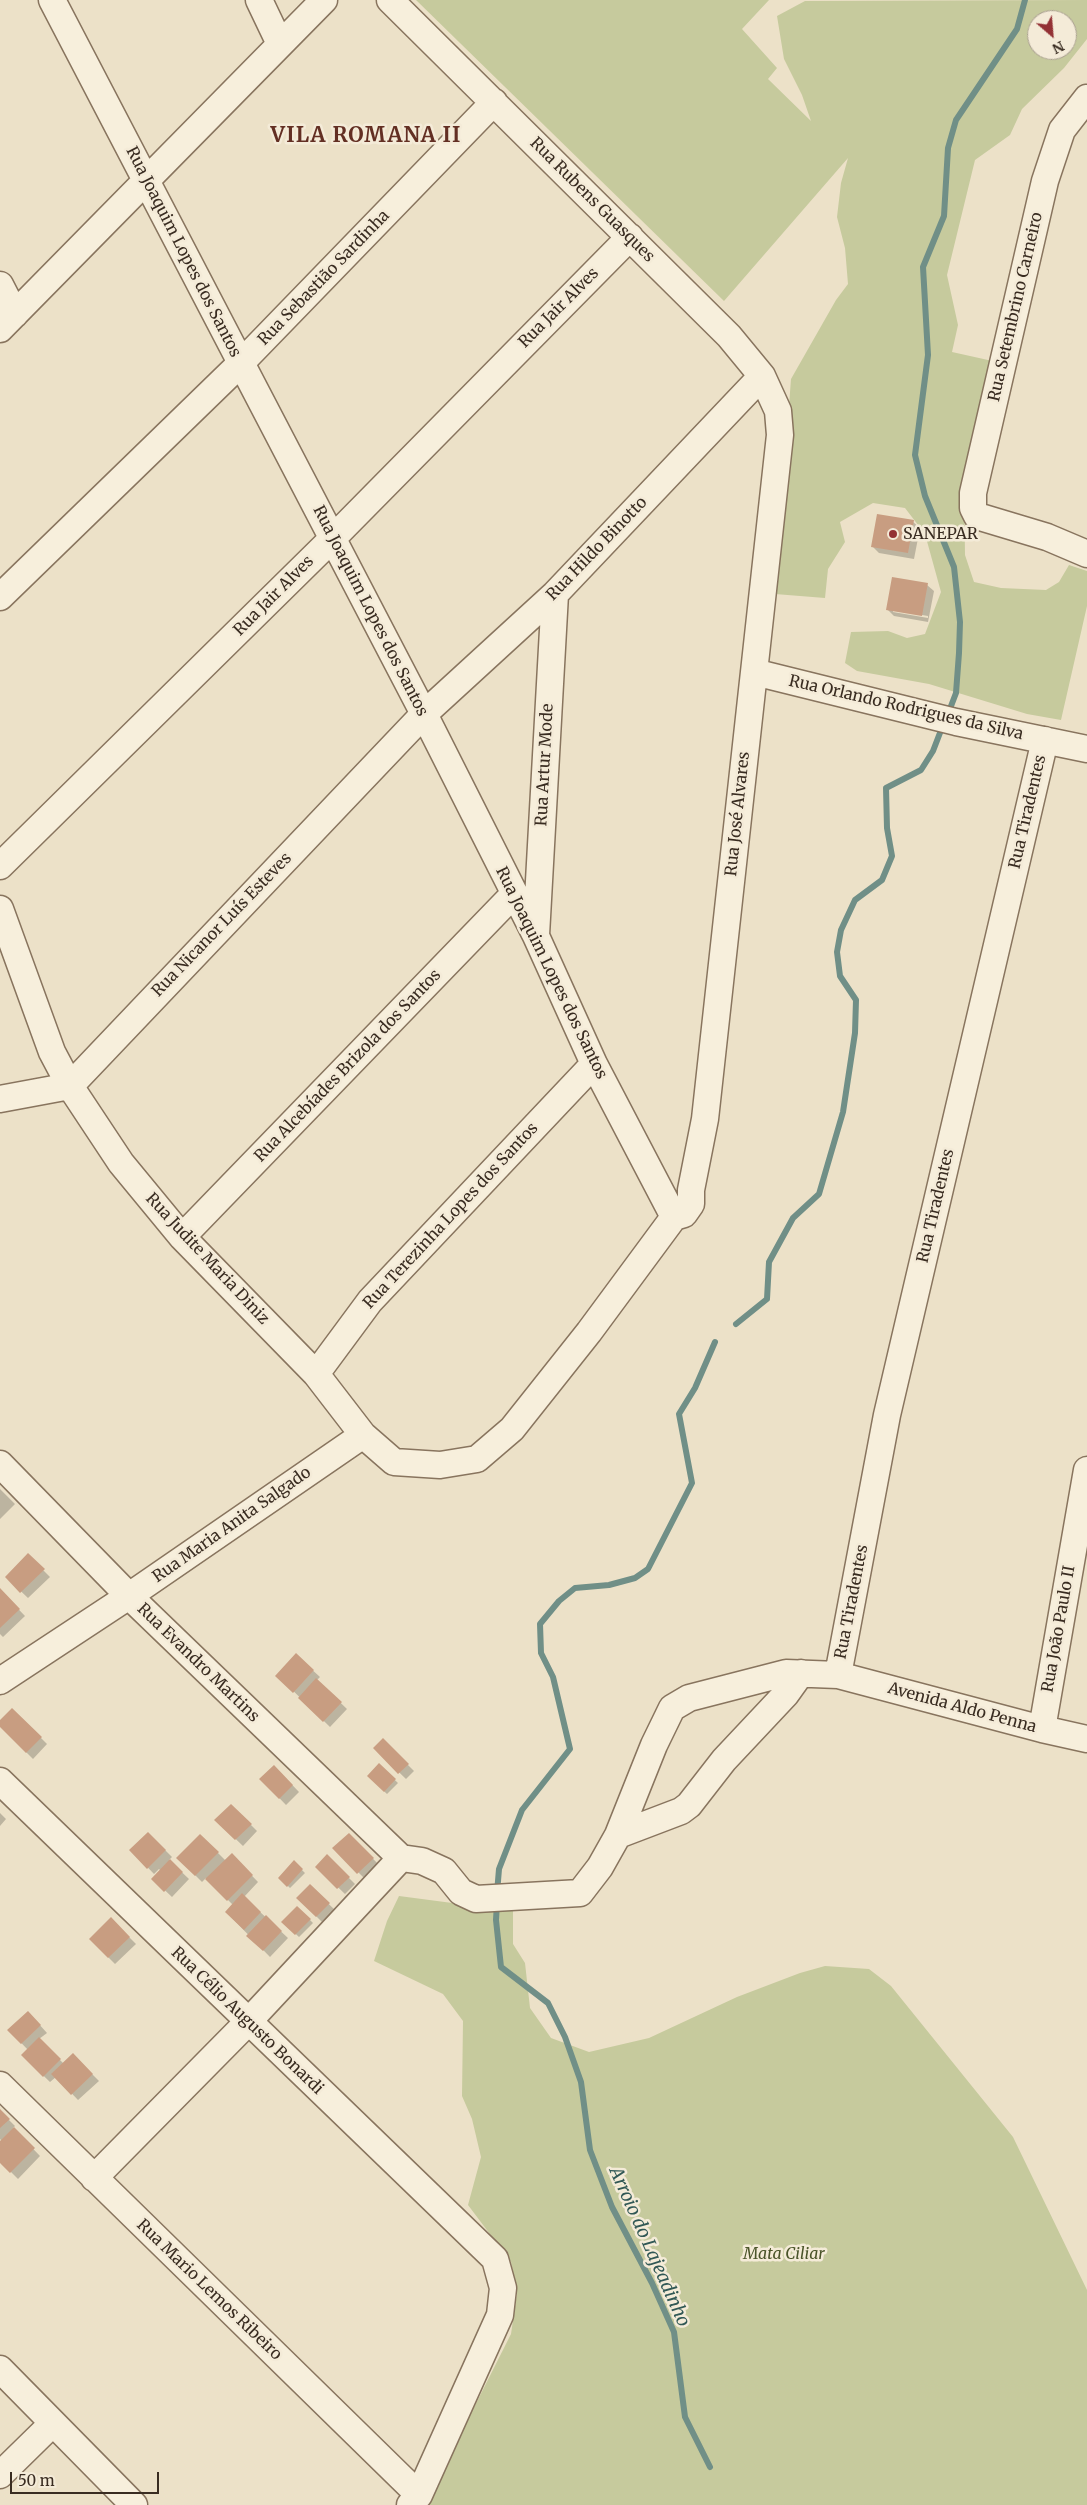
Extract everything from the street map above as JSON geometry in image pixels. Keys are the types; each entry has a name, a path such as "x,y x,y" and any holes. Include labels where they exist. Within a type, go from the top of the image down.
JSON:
{"street":[{"name":"Rua Joaquim Lopes dos Santos","path":"52,0 147,179 240,364 424,714 536,936 594,1064 679,1216"},
{"path":"259,0 280,44"},
{"path":"8,322 324,0"},
{"name":"Rua Rubens Guasques","path":"390,0 729,336 762,376 778,411"},
{"name":"Rua Setembrino Carneiro","path":"1087,98 1062,130 1045,181 973,493 973,508 977,516 984,520 1047,537 1087,554"},
{"name":"Rua Sebastião Sardinha","path":"0,597 240,364 494,102"},
{"name":"Rua Jair Alves","path":"0,866 333,538 630,237"},
{"path":"0,285 8,322"},
{"name":"Rua Hildo Binotto","path":"424,714 555,594 762,376"},
{"name":"Rua José Alvares","path":"440,1465 477,1459 512,1429 679,1216 691,1204 705,1119 780,435 778,411"},
{"name":"Rua Artur Mode","path":"536,936 555,594"},
{"name":"Rua Orlando Rodrigues da Silva","path":"754,672 945,719 1087,750"},
{"name":"Rua Nicanor Luís Esteves","path":"70,1086 424,714"},
{"name":"Rua Tiradentes","path":"838,1675 887,1415 1045,740"},
{"name":"Rua Alcebíades Brizola dos Santos","path":"182,1237 514,895"},
{"name":"Rua Judite Maria Diniz","path":"0,909 52,1052 70,1086 121,1163 182,1237 316,1374 363,1435 394,1462 440,1465"},
{"name":"Rua Terezinha Lopes dos Santos","path":"316,1374 370,1301 594,1064"},
{"path":"0,1098 70,1086"},
{"name":"Rua Maria Anita Salgado","path":"0,1681 129,1596 363,1435"},
{"name":"Rua Evandro Martins","path":"0,1464 129,1596 401,1858"},
{"name":"Rua João Paulo II","path":"1042,1729 1087,1470"},
{"name":"Avenida Aldo Penna","path":"401,1858 422,1860 444,1871 461,1892 476,1899 509,1899 580,1893 600,1867 618,1835 654,1744 672,1708 690,1698 786,1673 838,1675 1042,1729 1087,1739"},
{"path":"618,1835 681,1811 690,1805 724,1760 786,1694 801,1673"},
{"name":"Rua Célio Augusto Bonardi","path":"0,1781 495,2258 503,2288 500,2315 414,2500"},
{"path":"94,2178 248,2022 401,1858"},
{"name":"Rua Mario Lemos Ribeiro","path":"0,2085 414,2500"},
{"path":"0,2369 134,2505"},
{"path":"0,2475 53,2423"}],"green space":[{"path":"416,0 769,0 742,29 777,68 768,79 811,121 802,95 784,59 777,16 805,1 1087,0 1087,39 1077,52 1077,10 1027,10 1027,60 1070,60 1022,109 1010,135 975,160 947,275 958,325 952,352 997,362 964,482 965,555 974,582 1001,588 1046,590 1059,582 1069,565 1087,571 1087,606 1061,720 1027,714 929,684 857,671 845,663 851,632 888,631 907,638 925,634 941,592 925,534 905,508 873,503 840,522 845,542 828,569 825,598 775,594 791,379 836,300 848,284 845,248 837,217 841,183 848,158 724,301"},
{"name":"Mata Ciliar","path":"399,1896 513,1911 513,1944 525,1963 530,2008 551,2038 589,2052 649,2038 737,1997 800,1973 825,1966 869,1969 891,1986 1013,2137 1087,2290 1087,2505 421,2505 442,2471 511,2334 517,2293 511,2262 468,2205 481,2157 472,2119 462,2096 463,2021 443,1994 374,1961 387,1921"}],"building":[{"name":"SANEPAR","path":"877,514 914,520 908,553 871,547"},
{"path":"892,577 928,583 922,616 886,610"},
{"path":"28,1553 45,1569 20,1593 5,1577"},
{"path":"0,1588 20,1609 0,1628"},
{"path":"296,1653 314,1670 293,1693 275,1676"},
{"path":"316,1678 342,1702 323,1722 298,1698"},
{"path":"12,1708 42,1737 26,1753 0,1727 0,1720"},
{"path":"383,1738 409,1764 398,1774 373,1748"},
{"path":"379,1763 396,1779 384,1792 367,1776"},
{"path":"274,1765 293,1785 279,1799 259,1779"},
{"path":"231,1804 252,1824 235,1840 214,1820"},
{"path":"148,1832 166,1850 147,1869 129,1850"},
{"path":"349,1833 374,1858 357,1874 332,1848"},
{"path":"200,1834 219,1852 195,1876 176,1858"},
{"path":"232,1853 253,1875 227,1901 205,1879"},
{"path":"327,1854 350,1877 337,1889 315,1867"},
{"path":"170,1859 183,1872 164,1892 151,1879"},
{"path":"294,1860 303,1869 287,1887 278,1878"},
{"path":"310,1884 330,1903 316,1917 296,1898"},
{"path":"242,1893 261,1912 244,1930 225,1912"},
{"path":"297,1906 311,1919 295,1935 281,1922"},
{"path":"266,1915 282,1931 263,1951 246,1936"},
{"path":"111,1917 130,1937 108,1958 89,1939"},
{"path":"28,2011 41,2025 21,2044 7,2030"},
{"path":"39,2037 61,2059 43,2077 21,2055"},
{"path":"73,2053 93,2074 71,2095 51,2074"},
{"path":"0,2109 10,2119 0,2128"},
{"path":"14,2127 35,2148 10,2173 0,2163 0,2141"}],"waterway":[{"name":"Arroio do Lajeadinho","path":"948,714 956,693 959,653 960,622 954,567 925,496 915,455 928,355 923,267 944,216 948,148 956,120 1017,29 1025,0"},
{"name":"Arroio do Lajeadinho","path":"736,1324 767,1299 769,1262 793,1218 819,1194 843,1112 855,1033 856,1000 840,976 837,952 841,930 855,900 882,880 892,856 887,828 886,788 921,770 933,751 943,725"},
{"name":"Arroio do Lajeadinho","path":"497,1893 499,1869 522,1810 570,1749 553,1677 541,1653 540,1624 559,1601 575,1588 609,1585 635,1578 648,1569 692,1483 679,1414 695,1388 715,1342"},
{"name":"Arroio do Lajeadinho","path":"497,1903 496,1920 501,1967 548,2003 565,2037 581,2082 590,2150 612,2207 652,2283 674,2332 685,2417 710,2467"}],"place":[{"name":"SANEPAR","path":"893,534"}],"district":[{"name":"VILA ROMANA II","path":"366,136"}]}
